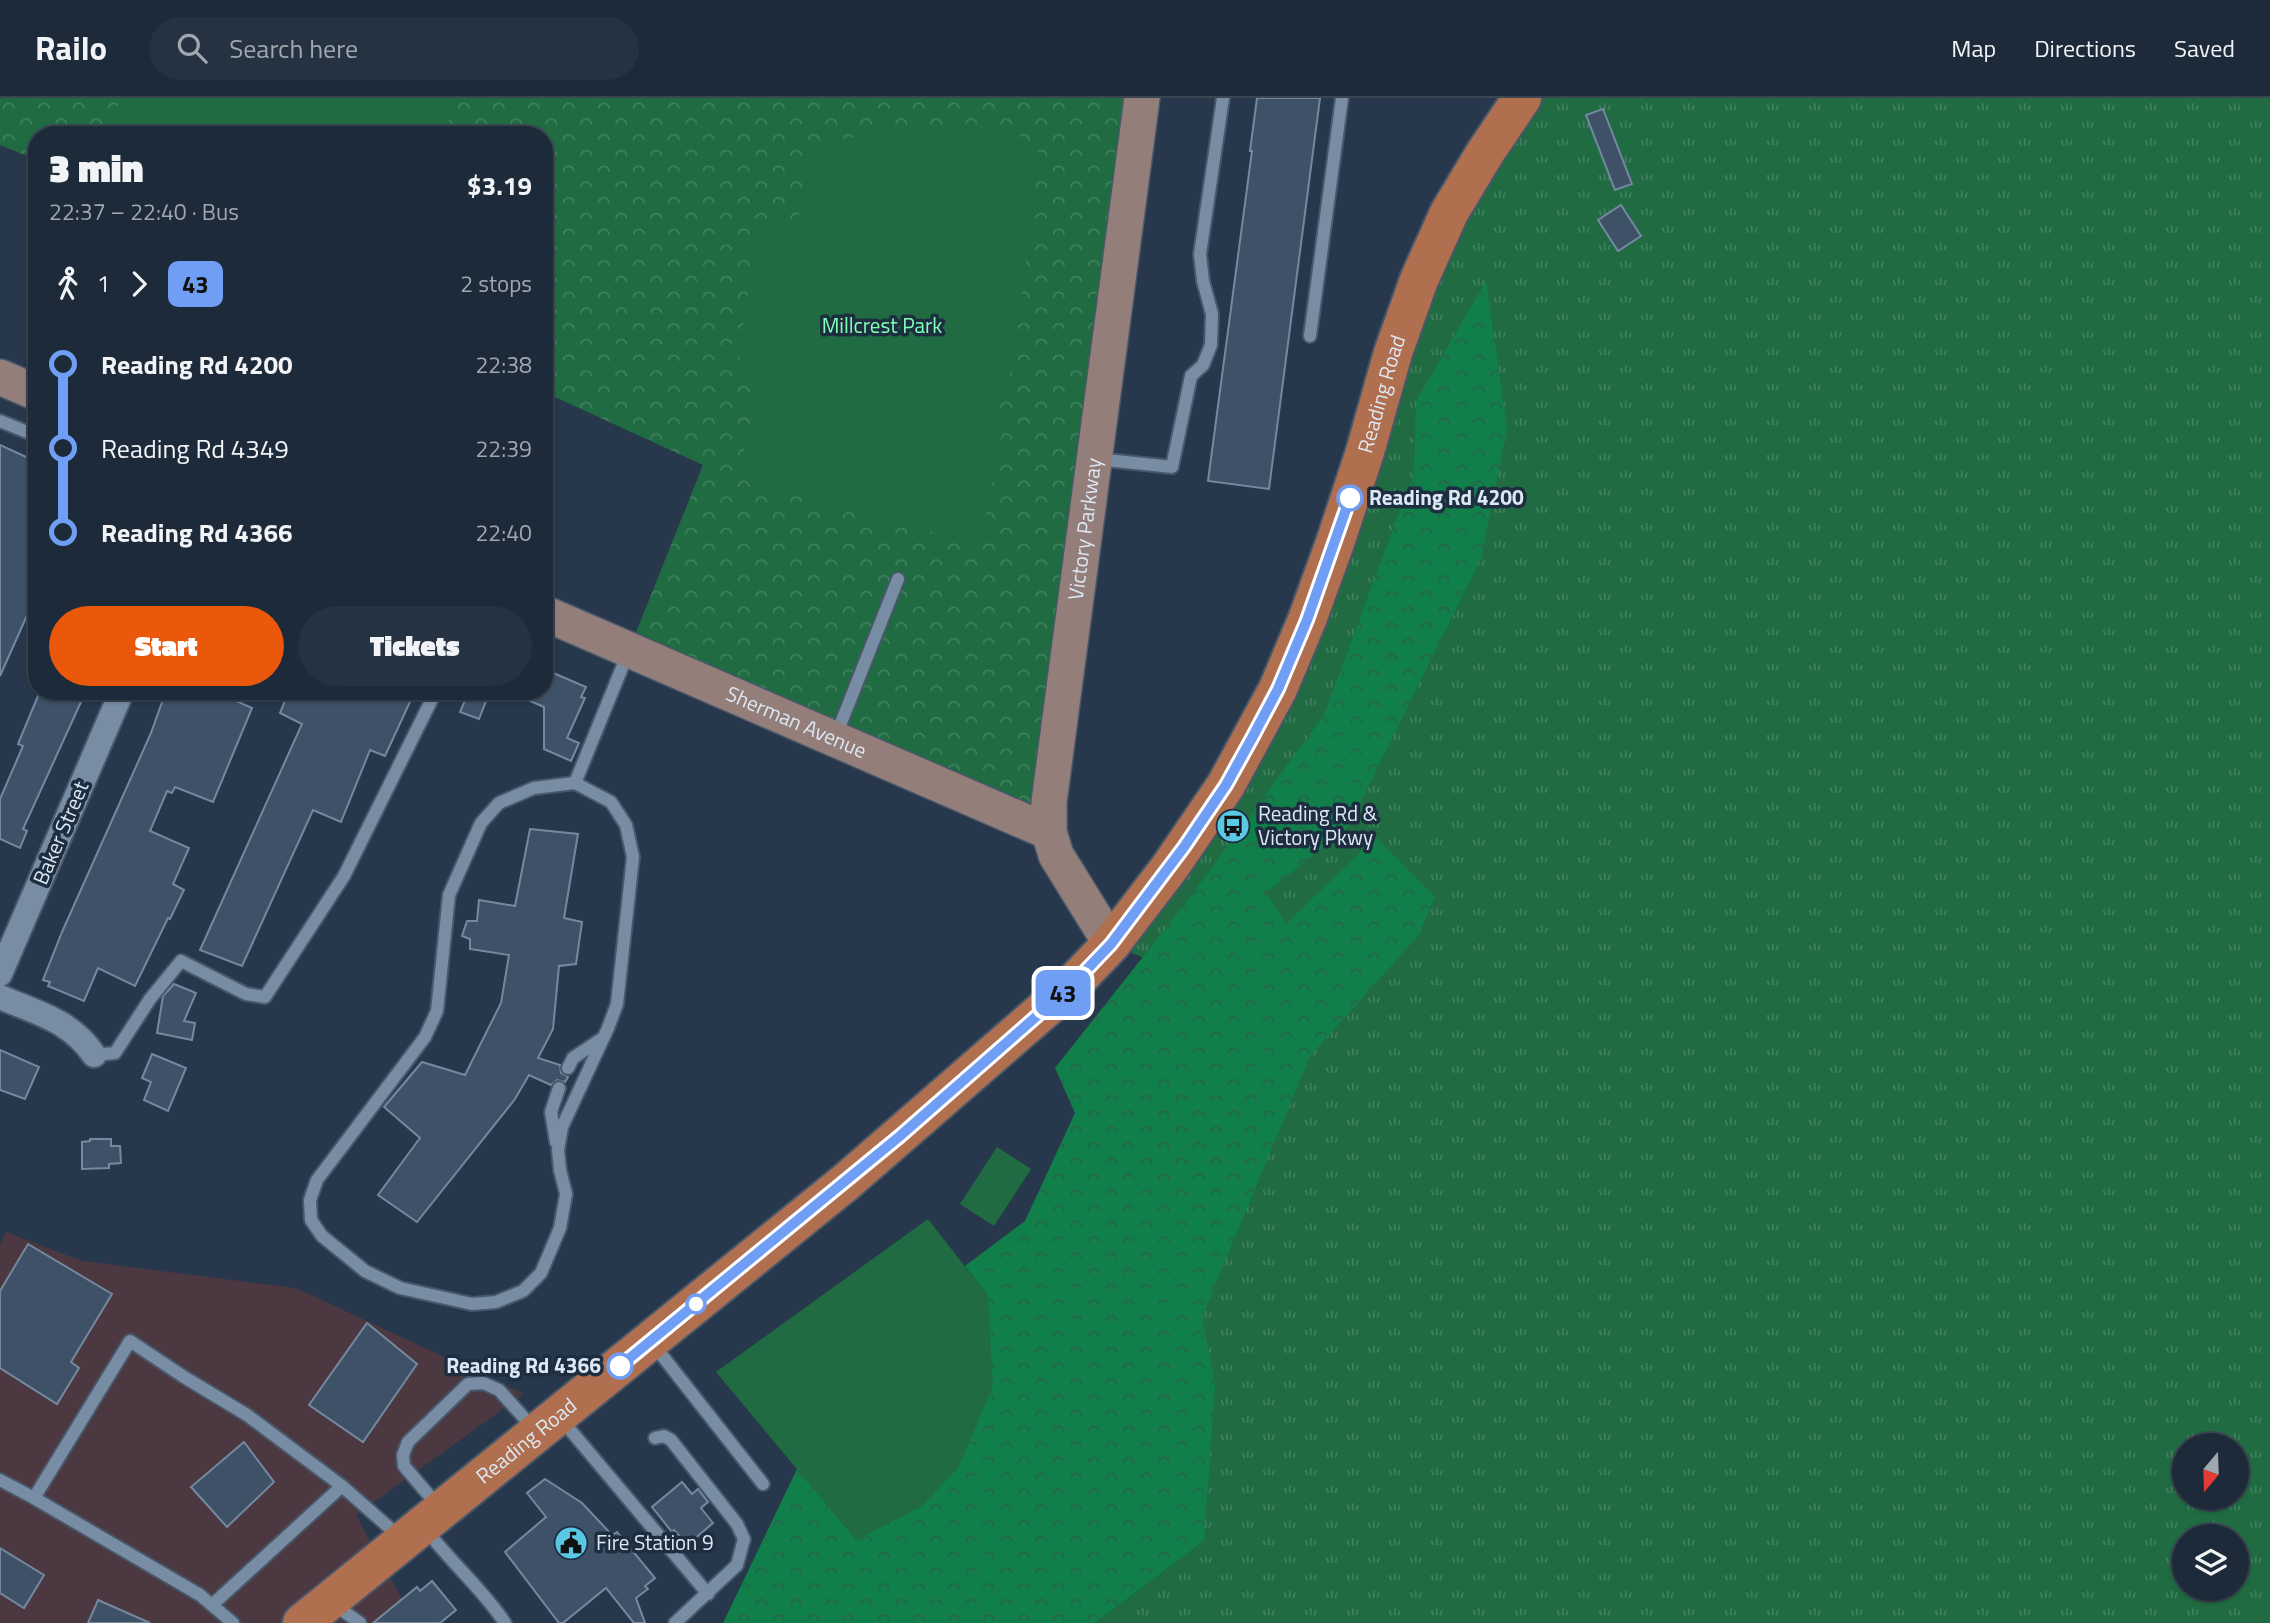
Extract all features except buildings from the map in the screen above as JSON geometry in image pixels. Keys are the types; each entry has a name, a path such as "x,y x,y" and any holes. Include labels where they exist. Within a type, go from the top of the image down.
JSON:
{"main road":[{"name":"Reading Road","path":"315,1612 900,1136 1070,987 1111,944 1170,867 1226,785 1278,689 1335,543 1365,453 1393,353 1419,280 1449,213 1522,98"}],"street":[{"name":"Victory Parkway","path":"1111,944 1056,855 1049,832 1052,775 1142,98"},
{"path":"0,377 28,389"},
{"name":"Sherman Avenue","path":"553,617 1049,832"},
{"name":"Baker Street","path":"0,974 118,700"},
{"path":"0,997 71,1028 84,1040 94,1055"}],"lane":[{"path":"1094,458 1172,467 1191,376 1203,365 1211,345 1212,314 1203,281 1200,254 1223,98"},
{"path":"1310,336 1342,98"},
{"path":"0,421 28,432"},
{"path":"835,739 898,579"},
{"path":"575,783 629,650"},
{"path":"94,1055 115,1052 150,999 181,961 246,994 265,997 344,876 432,700"},
{"path":"558,1150 562,1127 617,1004 632,857 626,825 611,802 575,783 534,788 499,803 481,823 449,895 437,1011 425,1037 317,1180 310,1200 311,1220 322,1236 365,1271 400,1288 471,1304 496,1302 523,1291 541,1273 560,1228 566,1194 551,1112 559,1088"},
{"path":"568,1068 573,1058 604,1038"},
{"path":"34,1498 130,1341 247,1415 342,1486 423,1525"},
{"path":"650,1341 764,1484"},
{"path":"505,1623 488,1597 439,1547 423,1525 404,1466 403,1455 408,1443 468,1384 483,1383 499,1390 548,1425 708,1594"},
{"path":"655,1438 664,1437 671,1440 737,1524 744,1539 737,1565 675,1623"},
{"path":"0,1480 200,1595 233,1623"},
{"path":"212,1605 342,1486"},
{"path":"315,1612 360,1623"}],"shaded area":[{"path":"6,1232 82,1261 296,1288 524,1394 356,1515 415,1623 0,1623 0,1244"}],"green space":[{"name":"Millcrest Park","path":"0,98 1142,98 1049,832 629,650 703,465 553,396 553,126 28,126 28,156 0,145"},
{"path":"121,98 462,98 445,126 110,126"},
{"path":"1522,98 2270,98 2270,1623 1095,1623 1204,1541 1149,1268 1229,994 1111,944 1226,785 1393,353"},
{"path":"948,127 1023,137 1038,150 1009,383 1003,383 999,412 1003,428 980,545 748,483 740,466 760,381 737,378 758,221 800,227 798,221 814,142"},
{"path":"1486,281 1507,429 1481,559 1348,827 1266,893 1286,924 1376,837 1435,897 1418,936 1310,1056 1202,1317 1215,1384 1204,1541 1095,1623 723,1623 797,1469 857,1540 988,1296 965,1266 1025,1221 1075,1113 1055,1068 1188,900 1324,715 1414,473 1416,401"},
{"path":"997,1147 1031,1169 994,1226 960,1204"},
{"path":"928,1219 988,1296 993,1386 958,1468 922,1506 856,1540 716,1372"}],"bus line":[{"name":"43","path":"620,1366 900,1136 1070,987 1111,944 1184,847 1226,785 1252,738 1278,689 1307,620 1350,498"}],"place":[{"name":"Reading Rd 4200","path":"1350,498"},
{"name":"Reading Rd & Victory Pkwy","path":"1233,826"},
{"name":"Reading Rd 4366","path":"620,1366"},
{"name":"Fire Station 9","path":"571,1543"}]}
